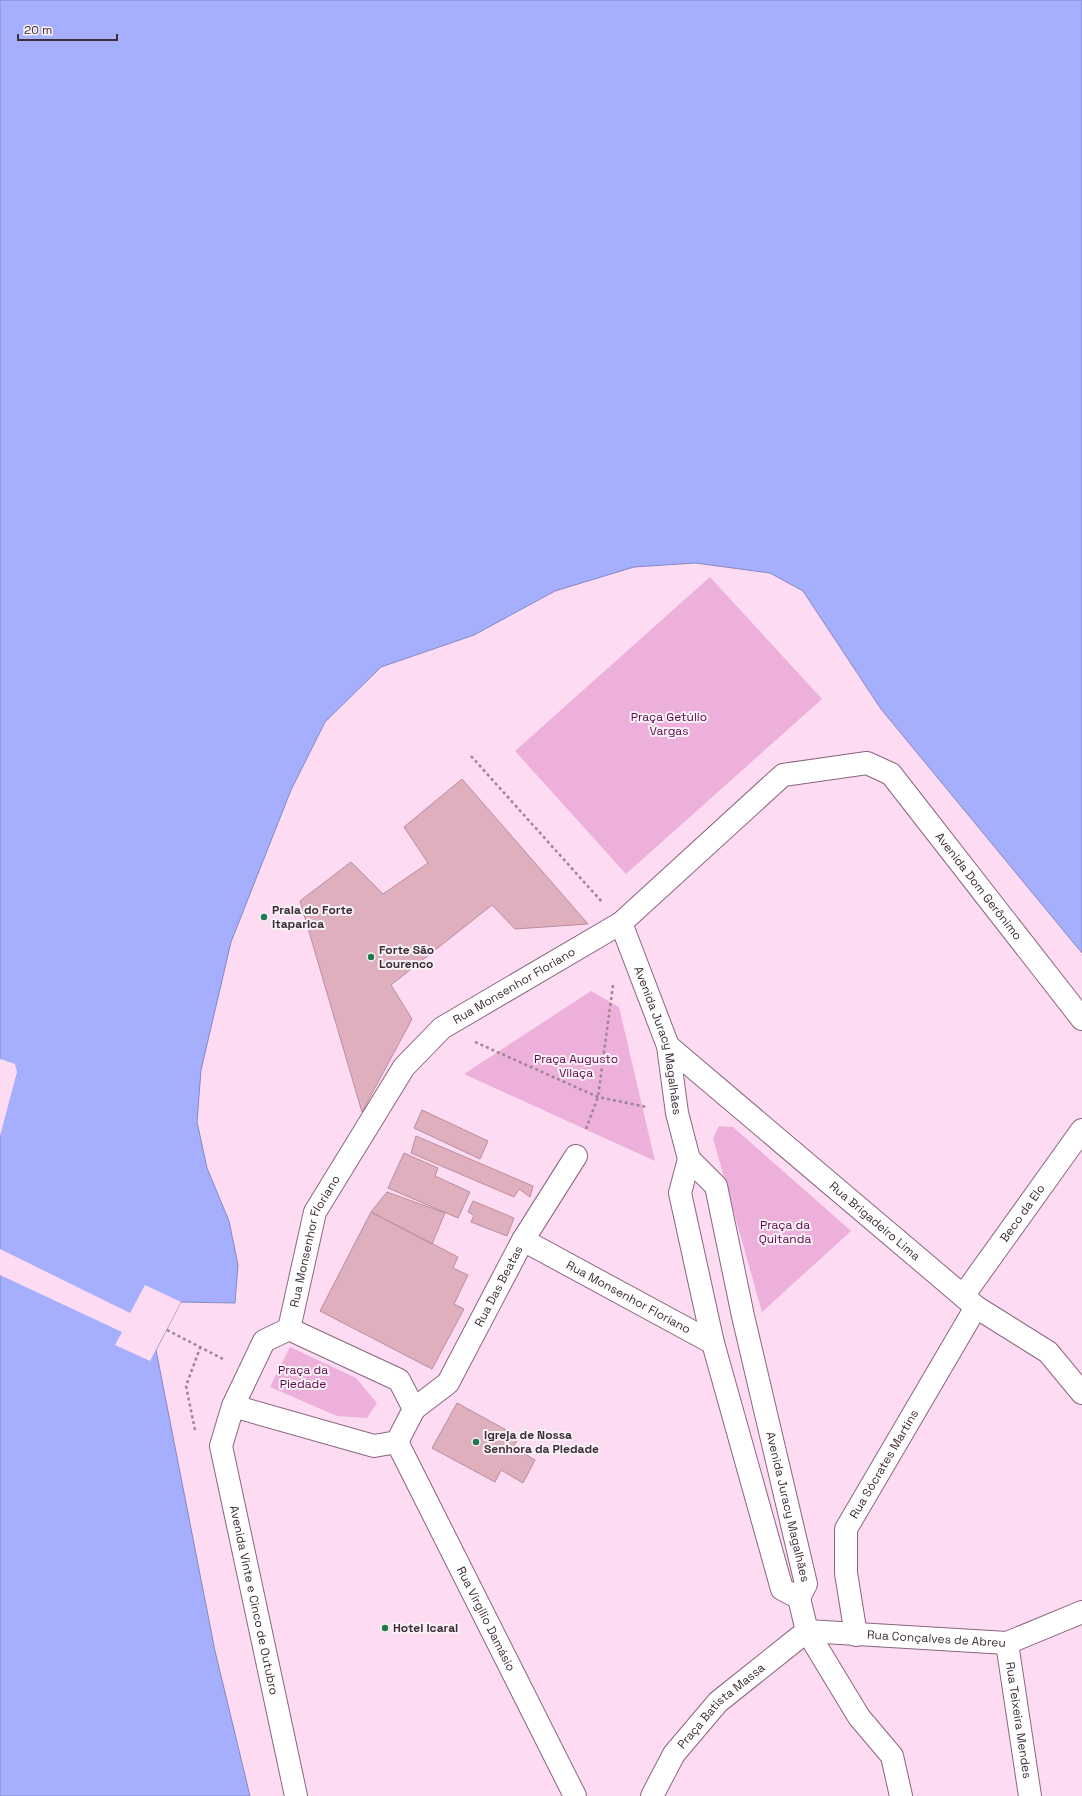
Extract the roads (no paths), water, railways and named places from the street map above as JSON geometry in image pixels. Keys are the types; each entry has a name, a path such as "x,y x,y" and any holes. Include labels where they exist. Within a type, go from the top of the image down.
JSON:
{"street":[{"name":"Rua Monsenhor Floriano","path":"289,1329 315,1212 404,1067 442,1028 621,923 783,776 867,763"},
{"name":"Avenida Dom Gerônimo","path":"867,763 891,774 1082,1020"},
{"name":"Avenida Juracy Magalhães","path":"621,923 668,1046 676,1113 689,1160 716,1186 743,1316 806,1584 799,1598 782,1589 711,1333 680,1193 689,1160"},
{"name":"Rua Brigadeiro Lima","path":"668,1046 969,1301 1048,1352 1082,1394"},
{"name":"Beco da Elo","path":"969,1301 1082,1130"},
{"name":"Rua Das Beatas","path":"414,1409 448,1382 524,1240 576,1156"},
{"name":"Rua Monsenhor Floriano","path":"524,1240 711,1333"},
{"name":"Rua Sócrates Martins","path":"856,1635 846,1573 846,1529 969,1301"},
{"path":"711,1333 743,1316"},
{"path":"289,1329 399,1380 414,1409 397,1442 374,1446 234,1406 264,1341 289,1329"},
{"name":"Avenida Vinte e Cinco de Outubro","path":"234,1406 221,1446 296,1796"},
{"name":"Rua Virgilio Damásio","path":"397,1442 575,1796"},
{"path":"799,1598 808,1631 859,1717 887,1748 892,1756 901,1796"},
{"name":"Rua Conçalves de Abreu","path":"808,1631 1008,1644 1082,1612"},
{"name":"Praça Batista Massa","path":"652,1796 674,1754 718,1702 808,1631"},
{"name":"Rua Teixeira Mendes","path":"1008,1644 1030,1796"}],"water":[{"path":"0,0 1082,0 1082,953 881,709 803,591 770,573 695,563 634,567 555,591 474,635 381,667 325,722 291,790 231,942 201,1070 197,1122 207,1168 229,1221 238,1265 235,1303 181,1302 156,1350 215,1651 250,1796 0,1796"}],"place":[{"name":"Praia do Forte Itaparica","path":"264,917"},
{"name":"Forte São Lourenco","path":"371,957"},
{"name":"Igreja de Nossa Senhora da Piedade","path":"476,1442"},
{"name":"Hotel Icarai","path":"385,1628"}],"park label":[{"name":"Praça Getúlio Vargas","path":"669,724"},
{"name":"Praça Augusto Vilaça","path":"576,1066"},
{"name":"Praça da Quitanda","path":"785,1232"},
{"name":"Praça da Piedade","path":"303,1377"}]}
